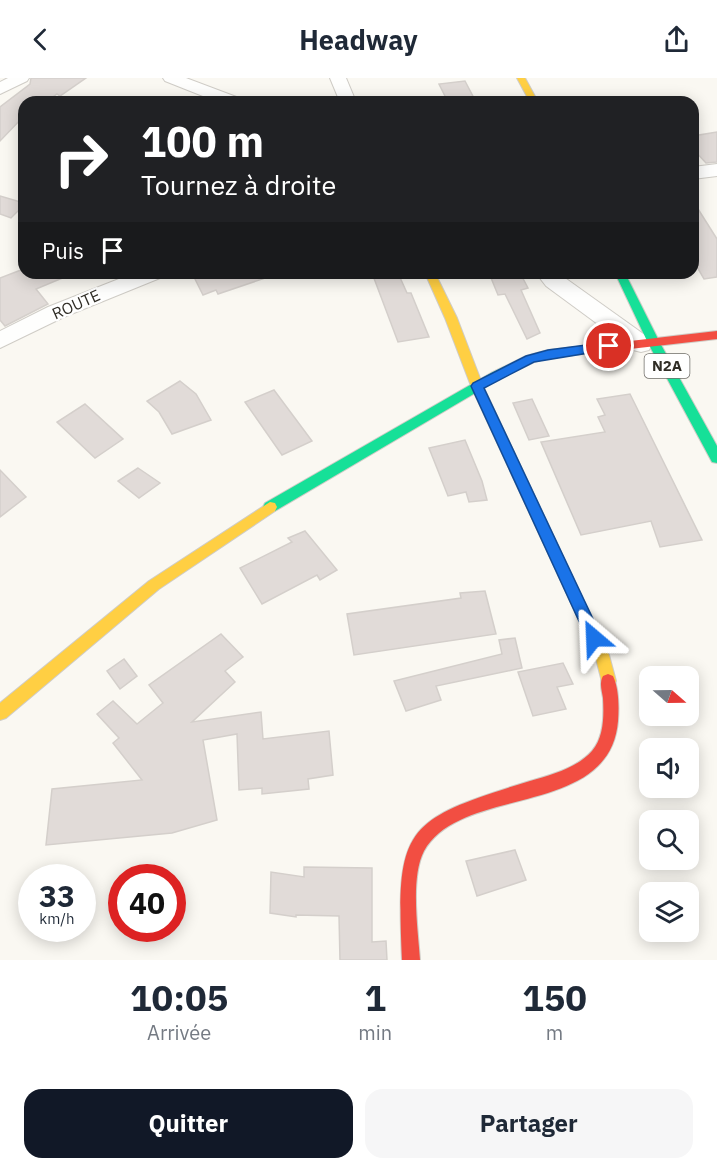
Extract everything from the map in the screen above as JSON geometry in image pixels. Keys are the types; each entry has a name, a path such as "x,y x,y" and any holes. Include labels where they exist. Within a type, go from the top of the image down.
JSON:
{"main road":[{"path":"521,78 531,96"},
{"path":"411,960 409,880 415,849 425,834 440,822 473,806 559,779 592,762 603,748 609,730 611,697 602,655 477,386 451,318 433,279"},
{"name":"N2A","path":"622,279 647,343 717,458"},
{"path":"0,713 154,585 267,509 477,386 530,359 548,354 717,335"}],"street":[{"path":"0,89 21,78"},
{"path":"171,78 217,96"},
{"path":"338,78 346,96"},
{"path":"699,172 717,170"},
{"name":"ROUTE","path":"0,340 56,312 138,279"},
{"path":"552,279 647,343"}],"building":[{"path":"31,78 86,78 60,96 57,94 54,96 18,96 18,122 0,141 0,107 30,84"},
{"path":"465,81 473,96 445,96 439,84"},
{"path":"717,132 717,162 706,163 699,155 699,135"},
{"path":"0,196 18,201 18,211 11,218 0,214"},
{"path":"699,210 717,239 717,277 704,279 699,270"},
{"path":"18,271 18,279 60,279 36,289 48,304 5,326 0,320 0,278"},
{"path":"195,279 262,279 218,294 216,290 203,295"},
{"path":"374,279 401,279 407,293 411,293 429,337 398,342"},
{"path":"491,279 523,279 528,288 521,290 540,333 527,339 505,294 498,295"},
{"path":"180,381 196,394 211,420 172,434 159,412 147,401"},
{"path":"274,390 312,441 282,455 245,402"},
{"path":"630,394 702,540 660,547 651,521 581,535 541,442 605,432 598,417 605,415 597,399"},
{"path":"532,399 549,436 529,440 513,403"},
{"path":"85,404 123,439 95,458 57,422"},
{"path":"465,440 482,481 487,500 469,502 466,492 448,496 429,448"},
{"path":"138,468 160,483 139,498 118,481"},
{"path":"0,470 26,497 0,517"},
{"path":"305,531 337,570 320,580 317,575 262,604 240,568 292,542 288,538"},
{"path":"485,591 496,634 354,655 347,614 461,598 460,593"},
{"path":"221,634 243,657 225,671 235,682 192,722 261,712 263,739 329,731 333,775 308,779 309,789 262,794 262,788 239,790 237,734 203,740 217,820 172,833 46,845 52,789 142,780 113,743 119,738 97,714 113,701 137,724 163,703 149,685"},
{"path":"515,638 522,668 436,686 441,700 406,711 394,681 502,654 499,640"},
{"path":"124,659 137,676 120,689 107,671"},
{"path":"563,663 573,684 557,687 566,709 533,716 518,672"},
{"path":"515,850 526,880 477,896 466,861"},
{"path":"304,867 372,868 372,942 386,941 387,960 340,960 339,916 296,915 296,917 270,913 271,872 304,877"}],"traffic: fast":[{"path":"623,279 654,343 717,458"},
{"path":"270,507 495,376 530,359 548,354 630,345"}],"traffic: slow":[{"path":"521,78 531,96"},
{"path":"433,279 451,318 477,386 602,655 608,681"},
{"path":"0,713 154,585 270,507"}],"traffic: jam":[{"path":"630,345 717,335"},
{"path":"411,960 410,870 420,841 433,828 455,815 488,802 560,780 591,763 599,755 608,736 611,713 608,681"}],"route":[{"path":"594,638 477,386 530,359 548,354 609,346"}]}
